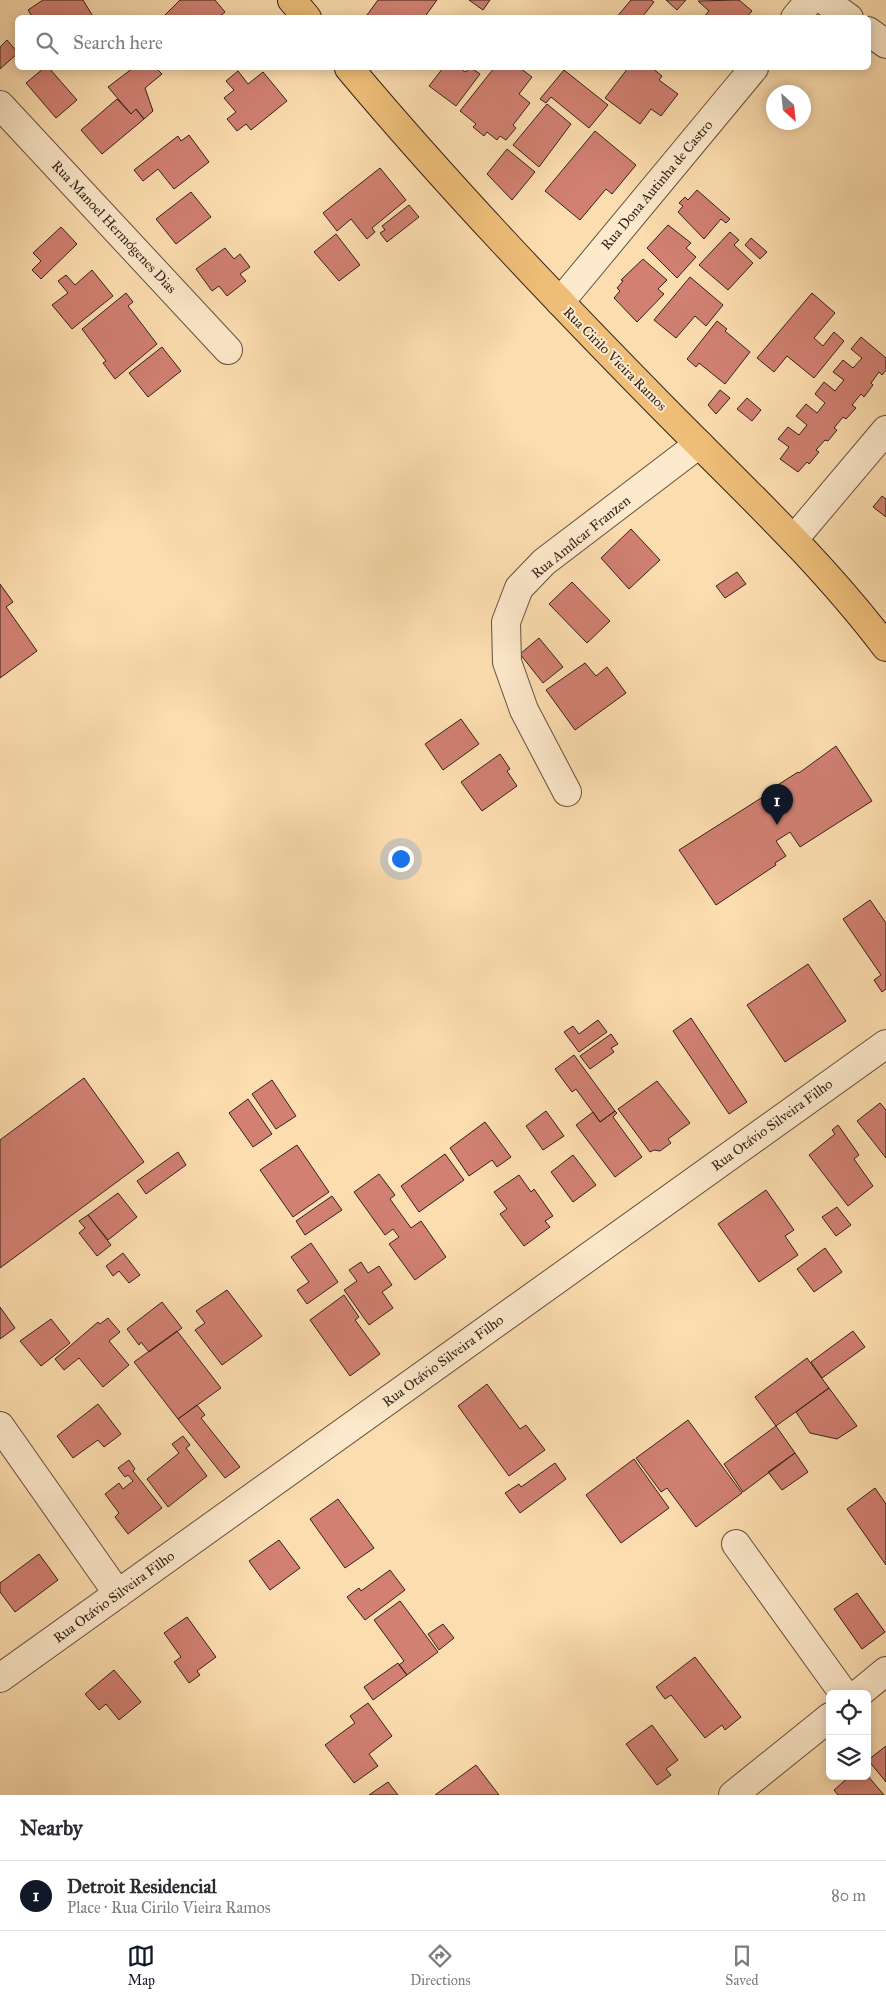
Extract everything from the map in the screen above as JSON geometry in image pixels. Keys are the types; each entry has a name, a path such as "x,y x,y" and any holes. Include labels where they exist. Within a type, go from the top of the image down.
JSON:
{"main road":[{"path":"292,0 304,15"},
{"name":"Rua Cirilo Vieira Ramos","path":"351,70 419,151 560,302 794,539 835,584 886,647"}],"street":[{"path":"798,15 810,0"},
{"path":"824,0 845,15"},
{"path":"871,33 886,44"},
{"name":"Rua Dona Autinha de Castro","path":"560,302 752,70"},
{"name":"Rua Manoel Hermógenes Dias","path":"0,105 228,350"},
{"path":"794,539 886,430"},
{"name":"Rua Amílcar Franzen","path":"567,792 524,710 507,662 506,622 519,588 544,562 699,444"},
{"name":"Rua Otávio Silveira Filho","path":"0,1678 886,1044"},
{"path":"0,1426 118,1594"},
{"path":"736,1544 841,1690"},
{"path":"863,1690 886,1671"},
{"path":"734,1795 826,1720"}],"building":[{"path":"43,0 83,0 92,15 31,15 28,10"},
{"path":"180,0 215,0 225,12 222,15 165,15"},
{"path":"378,0 437,0 426,15 367,15"},
{"path":"469,0 490,0 483,10"},
{"path":"631,0 651,0 654,2 644,15 618,15"},
{"path":"666,0 686,0 677,10"},
{"path":"739,0 752,11 749,15 706,15 709,11 698,1"},
{"path":"7,40 15,49 15,56 0,69 0,47"},
{"path":"42,70 51,70 77,100 56,118 26,83"},
{"path":"130,70 158,70 162,74 145,88 153,111 144,119 136,109 131,114 108,87"},
{"path":"441,70 462,70 465,72 474,70 480,74 456,106 429,86"},
{"path":"492,70 523,70 532,77 519,94 530,103 513,125 516,128 506,140 500,136 497,140 487,132 484,136 473,127 476,124 460,111"},
{"path":"564,70 608,105 589,128 551,97 546,103 540,99"},
{"path":"626,70 654,70 662,76 659,80 678,94 661,116 651,109 640,124 605,98"},
{"path":"238,71 248,84 263,72 287,101 251,130 246,124 237,131 227,119 236,112 224,98 234,90 226,81"},
{"path":"117,99 131,114 136,109 144,119 102,154 81,130"},
{"path":"547,104 571,124 539,167 513,145"},
{"path":"595,131 636,165 612,194 606,189 580,220 545,191"},
{"path":"189,135 209,162 174,189 158,169 143,181 134,170 178,136 181,141"},
{"path":"507,149 535,172 512,200 487,174"},
{"path":"380,168 406,200 372,228 375,232 367,239 351,219 337,231 323,213"},
{"path":"697,190 730,219 726,223 721,219 704,239 678,212 683,206 679,203 685,197 688,200"},
{"path":"191,192 211,217 176,244 156,219"},
{"path":"409,205 419,217 387,242 380,233 385,230 382,226"},
{"path":"668,225 691,243 686,248 696,257 677,278 647,248"},
{"path":"61,227 77,244 41,279 32,270 41,261 33,253"},
{"path":"730,232 739,240 734,245 753,263 728,290 699,265"},
{"path":"336,234 360,265 339,281 314,252"},
{"path":"751,238 767,252 760,259 745,245"},
{"path":"225,248 234,259 240,254 250,267 240,274 246,281 227,296 219,286 212,291 196,269"},
{"path":"643,259 667,280 658,289 664,294 637,322 614,298 620,291 617,288 623,281 621,280"},
{"path":"92,270 113,296 72,329 52,305 68,293 58,281 66,275 75,285"},
{"path":"690,277 723,305 706,326 695,316 676,338 654,320"},
{"path":"126,293 133,302 128,306 157,344 115,379 103,363 106,361 82,329"},
{"path":"812,293 835,313 814,338 823,346 834,332 844,341 814,378 787,356 774,372 757,358"},
{"path":"717,321 727,329 725,331 750,352 725,384 699,363 696,367 687,359"},
{"path":"861,337 886,358 886,370 882,375 879,372 871,383 873,385 864,397 861,394 852,405 856,408 846,419 843,417 834,428 837,430 828,441 825,440 816,450 819,452 809,464 807,462 798,472 780,459 789,447 778,439 788,427 799,435 807,425 796,416 806,404 817,413 825,403 815,394 824,382 835,391 844,380 833,372 843,360 853,368 862,358 851,349"},
{"path":"162,347 181,371 148,397 129,373"},
{"path":"720,390 730,398 716,414 708,405"},
{"path":"747,398 761,410 752,421 737,409"},
{"path":"882,496 886,499 886,517 873,507"},
{"path":"631,529 660,560 629,589 601,558"},
{"path":"737,572 746,584 725,598 716,586"},
{"path":"572,582 610,621 587,643 549,604"},
{"path":"0,584 13,602 6,607 37,651 0,678"},
{"path":"539,638 563,667 543,683 520,654"},
{"path":"585,663 596,676 607,667 626,693 575,730 546,690"},
{"path":"461,719 479,744 443,770 425,744"},
{"path":"836,746 872,801 800,847 790,832 776,841 786,856 775,863 776,865 716,905 679,850 777,788 776,786 799,773"},
{"path":"500,754 510,769 507,771 517,786 482,811 461,782"},
{"path":"870,900 886,923 886,989 882,992 874,980 881,975 843,919"},
{"path":"808,964 846,1021 785,1062 747,1005"},
{"path":"691,1018 747,1102 729,1114 673,1031"},
{"path":"598,1020 607,1032 579,1052 564,1032 573,1026 579,1034"},
{"path":"611,1034 618,1044 611,1048 614,1052 590,1069 580,1056"},
{"path":"574,1055 615,1111 600,1122 576,1089 572,1092 555,1069"},
{"path":"84,1078 144,1162 0,1268 0,1140"},
{"path":"272,1080 296,1116 276,1129 252,1094"},
{"path":"657,1081 690,1123 668,1139 671,1143 660,1151 654,1150 650,1152 618,1109"},
{"path":"248,1099 272,1134 253,1147 229,1113"},
{"path":"880,1103 886,1110 886,1158 857,1121"},
{"path":"546,1111 564,1136 543,1150 526,1126"},
{"path":"615,1111 617,1113 613,1117 642,1157 615,1177 576,1125 593,1112 600,1122"},
{"path":"485,1122 511,1157 497,1167 492,1160 469,1176 450,1148"},
{"path":"838,1125 859,1155 854,1159 873,1186 848,1206 809,1155 835,1134 832,1130"},
{"path":"297,1145 329,1192 293,1217 260,1170"},
{"path":"178,1152 186,1165 146,1194 137,1181"},
{"path":"445,1154 464,1180 419,1212 401,1186"},
{"path":"573,1155 596,1185 573,1202 551,1172"},
{"path":"379,1174 395,1195 390,1199 411,1228 421,1221 446,1257 415,1280 389,1244 399,1237 393,1229 385,1235 354,1192"},
{"path":"519,1175 531,1192 534,1189 553,1216 545,1221 550,1227 524,1246 500,1214 507,1209 494,1192"},
{"path":"766,1190 794,1230 785,1236 798,1255 759,1282 718,1224"},
{"path":"118,1193 137,1217 108,1240 88,1215"},
{"path":"332,1196 342,1210 305,1235 296,1221"},
{"path":"837,1207 851,1225 836,1236 822,1217"},
{"path":"88,1215 111,1245 97,1256 79,1233 85,1228 79,1221"},
{"path":"311,1243 338,1282 307,1304 297,1290 309,1282 291,1257"},
{"path":"825,1248 842,1272 814,1292 797,1269"},
{"path":"123,1253 140,1275 129,1283 119,1271 113,1276 106,1266"},
{"path":"361,1262 368,1273 379,1266 392,1285 382,1292 393,1308 369,1325 344,1290 357,1281 349,1270"},
{"path":"227,1290 262,1336 222,1365 195,1330 205,1323 196,1311"},
{"path":"344,1295 359,1317 355,1320 380,1354 350,1376 310,1320"},
{"path":"162,1302 182,1328 149,1352 141,1342 139,1345 127,1329"},
{"path":"0,1307 15,1328 0,1339"},
{"path":"108,1318 120,1332 109,1341 129,1365 103,1387 79,1358 64,1370 55,1359 98,1322 100,1324"},
{"path":"51,1319 70,1343 41,1366 20,1341"},
{"path":"177,1331 221,1388 178,1419 134,1362"},
{"path":"853,1331 865,1347 822,1378 811,1362"},
{"path":"807,1358 829,1388 776,1426 755,1397"},
{"path":"487,1384 520,1429 526,1425 545,1450 509,1476 458,1406"},
{"path":"829,1388 857,1426 837,1439 810,1433 796,1412"},
{"path":"98,1404 121,1434 104,1447 98,1440 73,1458 57,1436"},
{"path":"197,1405 205,1415 201,1418 240,1467 225,1478 178,1419"},
{"path":"688,1420 742,1493 696,1527 667,1488 661,1492 636,1458"},
{"path":"776,1426 795,1453 743,1492 724,1464"},
{"path":"183,1436 190,1445 186,1448 207,1476 168,1507 147,1479 179,1453 172,1444"},
{"path":"795,1453 808,1472 782,1490 768,1472"},
{"path":"634,1459 669,1508 621,1543 586,1495"},
{"path":"129,1460 135,1469 133,1471 162,1508 128,1534 115,1517 119,1513 105,1494 119,1483 123,1489 133,1481 128,1475 125,1477 118,1468"},
{"path":"555,1463 566,1479 520,1513 505,1493 519,1484 521,1487"},
{"path":"875,1488 886,1504 886,1565 847,1509"},
{"path":"338,1499 374,1548 345,1568 310,1519"},
{"path":"279,1540 300,1568 270,1590 249,1561"},
{"path":"39,1554 58,1580 15,1612 0,1592 0,1583"},
{"path":"390,1570 405,1590 365,1620 347,1597 359,1588 361,1591"},
{"path":"857,1593 885,1632 862,1649 834,1609"},
{"path":"400,1601 438,1652 407,1675 399,1665 404,1661 374,1620"},
{"path":"187,1617 216,1657 197,1671 200,1675 189,1683 174,1662 181,1657 164,1633"},
{"path":"443,1624 454,1638 439,1650 428,1634"},
{"path":"695,1657 741,1717 725,1730 722,1725 705,1738 671,1695 665,1699 656,1687"},
{"path":"398,1663 407,1675 373,1700 364,1687"},
{"path":"114,1670 141,1702 119,1720 106,1704 99,1710 85,1694"},
{"path":"368,1703 392,1736 369,1754 378,1766 354,1783 325,1745 355,1723 350,1716"},
{"path":"652,1725 678,1760 666,1769 671,1775 657,1785 626,1744"},
{"path":"886,1746 886,1782 871,1764 871,1758"},
{"path":"476,1765 499,1795 435,1795"},
{"path":"845,1780 871,1780 884,1795 838,1795 834,1790"},
{"path":"388,1782 398,1795 369,1795"}],"place":[{"name":"Detroit Residencial","path":"777,825"}]}
